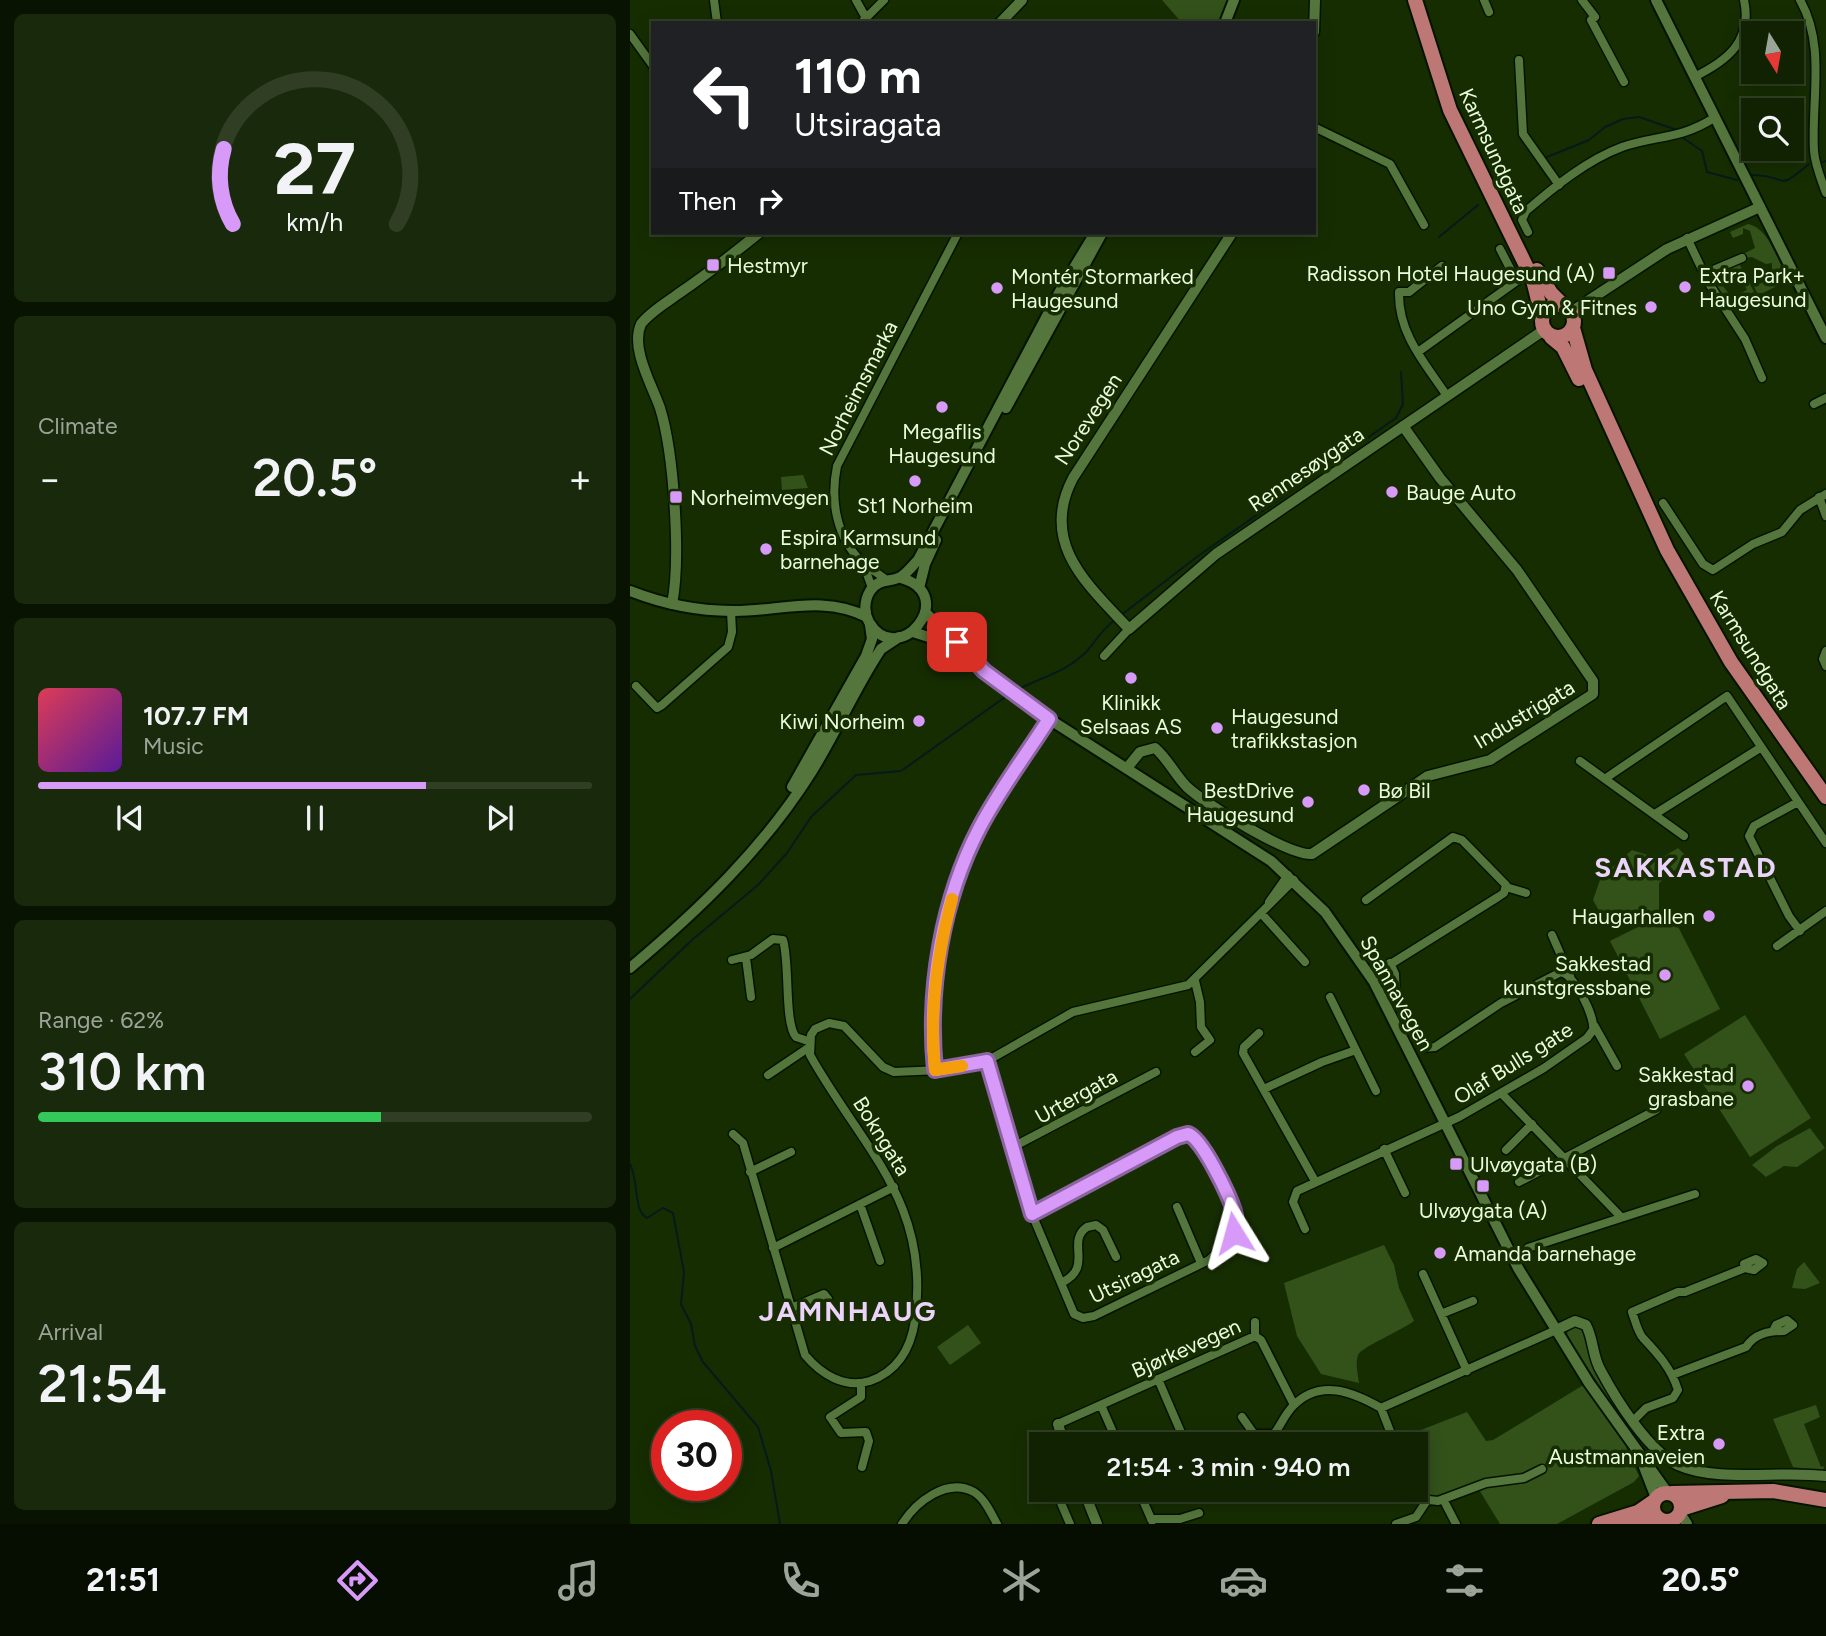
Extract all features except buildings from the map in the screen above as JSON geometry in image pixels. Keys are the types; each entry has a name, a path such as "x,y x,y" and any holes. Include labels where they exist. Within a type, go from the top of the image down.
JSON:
{"highway":[{"name":"Karmsundgata","path":"1415,0 1450,110 1533,280 1546,328 1567,353 1652,519 1731,662 1826,797"},
{"name":"Karmsundgata","path":"1421,0 1437,59 1474,151 1545,284 1568,309 1585,370 1652,519"},
{"path":"1568,309 1550,307 1546,328 1566,336 1573,328"},
{"path":"1625,1524 1674,1519 1751,1490"},
{"path":"1599,1524 1638,1512 1662,1496 1751,1490 1794,1493 1826,1500"},
{"path":"1662,1496 1678,1498 1674,1519"},
{"path":"1662,1496 1653,1510 1674,1519"}],"main road":[{"path":"1226,21 1234,0"},
{"path":"1234,21 1241,0"},
{"path":"1656,0 1760,208 1822,323 1826,338"},
{"path":"901,578 918,560 1060,291 1093,235"},
{"path":"919,588 925,564 942,529 1101,235"},
{"path":"630,591 672,604 731,611 829,606 869,594 886,579 901,578 919,588 924,597 925,612 913,632"},
{"path":"630,959 710,887 781,803 810,758 866,656 872,639 869,594"},
{"path":"829,606 869,621 883,635 900,637"},
{"path":"925,612 984,671"},
{"path":"630,968 696,910 761,841 811,773 881,649 913,632 933,636 984,671"},
{"name":"Spannavegen","path":"984,671 1049,719 1291,878 1329,918 1370,977 1518,1268 1641,1458 1662,1496"}],"street":[{"path":"714,0 717,21"},
{"path":"856,0 864,21 884,0"},
{"path":"1002,21 1022,0"},
{"path":"1314,21 1315,0"},
{"path":"1484,0 1489,12"},
{"path":"1582,0 1595,17 1591,20 1624,82"},
{"path":"1695,78 1725,61 1738,46 1746,22 1744,0"},
{"path":"1800,0 1808,13 1816,47 1814,152 1826,193"},
{"path":"630,34 651,63"},
{"path":"630,51 640,49"},
{"path":"1519,60 1523,134 1559,185"},
{"path":"1528,232 1522,215 1559,185 1619,148 1673,138 1714,118"},
{"path":"1316,128 1390,164 1424,225"},
{"path":"1568,309 1687,238 1760,208"},
{"path":"672,604 676,573 670,458 659,406 633,354 636,334 640,325 756,235"},
{"name":"Norheimsmarka","path":"886,579 863,563 843,534 833,493 837,466 957,235"},
{"name":"Norevegen","path":"1129,629 1072,564 1062,535 1063,502 1073,478 1230,235"},
{"path":"1687,238 1704,274 1745,339 1762,378"},
{"path":"1419,352 1519,279 1500,249"},
{"path":"1704,274 1742,258"},
{"path":"1442,265 1409,292 1399,292 1403,328 1447,396"},
{"name":"Rennesøygata","path":"1104,656 1129,629 1216,554 1546,328"},
{"path":"1814,404 1826,398"},
{"name":"Industrigata","path":"1127,768 1140,752 1156,748 1185,785 1201,797 1286,848 1312,854 1428,776 1490,760 1593,694 1593,681 1517,570 1440,478 1403,426"},
{"path":"1663,503 1703,564 1713,570 1753,544 1782,532 1796,514 1822,496 1826,516"},
{"name":"Norheimsmarka","path":"863,563 869,594"},
{"path":"636,686 657,708 662,705 728,647 732,632 731,611"},
{"path":"1826,651 1823,659 1826,666"},
{"path":"1606,778 1727,696 1826,842"},
{"path":"1049,719 990,809 960,875 946,926 935,985 935,1070 987,1061 1073,1012 1166,992 1195,981 1222,948 1261,913 1291,878"},
{"path":"1655,814 1760,748"},
{"path":"1580,761 1684,836"},
{"path":"1798,802 1754,826 1749,836 1789,916 1800,931"},
{"path":"1366,900 1453,837 1462,840 1504,881 1506,887"},
{"path":"1370,977 1498,897 1506,887"},
{"path":"1506,887 1526,893"},
{"path":"1777,946 1826,911"},
{"path":"1261,913 1305,962"},
{"name":"Olaf Bulls gate","path":"1552,935 1594,1025 1617,1066"},
{"path":"732,960 746,958 773,939 783,940 789,975 790,1025 796,1037 808,1045 768,1075"},
{"path":"746,958 751,998"},
{"path":"1390,963 1395,974 1396,1000 1419,1044 1426,1049 1434,1047 1489,1010 1556,973 1570,976"},
{"path":"1195,981 1200,1002 1201,1027 1210,1040 1195,1052"},
{"path":"1330,997 1376,1091"},
{"name":"Bokngata","path":"862,1467 869,1441 866,1432 841,1433 830,1417 858,1400 862,1383 894,1367 906,1352 913,1335 918,1279 915,1255 909,1225 894,1187 814,1062 808,1045 815,1029 821,1024 837,1023 850,1031 883,1067 908,1073 935,1070"},
{"name":"Olaf Bulls gate","path":"1315,1181 1444,1123 1501,1093 1587,1038 1594,1025"},
{"path":"1259,1033 1244,1047 1243,1053 1315,1181 1297,1191 1293,1198 1305,1229"},
{"path":"1264,1090 1313,1066 1356,1050"},
{"name":"Utsiragata","path":"987,1061 1032,1214 1074,1314 1088,1318 1201,1263 1227,1245 1234,1233 1236,1218 1200,1142 1193,1135 1177,1137 1032,1214"},
{"name":"Urtergata","path":"1011,1147 1023,1144 1156,1072"},
{"path":"1501,1093 1567,1158 1621,1217"},
{"path":"1519,1182 1656,1110"},
{"path":"1506,1150 1532,1124"},
{"path":"733,1134 743,1143 799,1342 817,1369 841,1380 862,1383"},
{"path":"1384,1149 1405,1193"},
{"path":"750,1172 791,1152"},
{"path":"773,1248 894,1187"},
{"path":"1528,1248 1695,1194"},
{"path":"860,1204 880,1261"},
{"path":"1177,1207 1201,1263"},
{"name":"Utsiragata","path":"1060,1283 1073,1277 1078,1269 1079,1238 1087,1227 1101,1227 1116,1258"},
{"path":"1634,1420 1646,1408 1677,1394 1678,1390 1672,1375 1651,1343 1643,1338 1632,1312 1745,1268"},
{"path":"1423,1274 1467,1371"},
{"path":"789,1309 819,1294 824,1294 828,1299"},
{"path":"1441,1314 1473,1301"},
{"path":"1381,1408 1575,1321 1586,1325 1599,1368 1660,1453 1689,1469 1826,1476"},
{"path":"1255,1322 1255,1336"},
{"path":"1672,1375 1746,1347 1751,1339 1774,1329"},
{"name":"Bjørkevegen","path":"1058,1423 1255,1336 1261,1340 1294,1405"},
{"path":"1158,1379 1181,1432"},
{"path":"1242,1417 1254,1434 1269,1436 1277,1431 1294,1405 1319,1391 1338,1389 1355,1393 1381,1408 1390,1432"},
{"path":"1101,1405 1113,1432"},
{"path":"1058,1423 1061,1432"},
{"path":"1428,1502 1486,1483 1524,1478 1542,1469"},
{"path":"902,1524 928,1497 953,1487 977,1495 997,1524"},
{"path":"1443,1499 1455,1524"},
{"path":"1061,1502 1070,1524"},
{"path":"1088,1502 1097,1524"},
{"path":"1144,1502 1152,1522 1181,1519 1199,1513"},
{"path":"1396,1524 1416,1517 1426,1502"}],"green space":[{"path":"1162,0 1236,0 1224,21 1180,21"},
{"path":"1748,224 1756,227 1768,239 1789,280 1763,293 1757,293 1754,286 1769,280 1768,274 1773,272 1781,282 1785,277 1772,269 1772,263 1766,264 1752,257 1745,258 1743,254 1755,248 1750,231 1743,228 1743,234 1733,238 1730,232"},
{"path":"1739,263 1754,292 1729,304 1710,276 1715,277 1732,297 1747,290 1744,284 1739,285 1736,278 1726,281 1725,277 1732,274 1728,267"},
{"path":"803,475 808,488 782,490 781,477"},
{"path":"1678,848 1689,859 1659,883 1659,910 1609,929 1593,900 1601,877 1632,850 1660,859"},
{"name":"Sakkestad kunstgressbane","path":"1670,911 1720,1009 1660,1039 1610,941"},
{"name":"Sakkestad grasbane","path":"1745,1015 1811,1118 1750,1157 1684,1054"},
{"path":"1810,1128 1825,1148 1797,1167 1784,1166 1766,1177 1752,1165 1777,1146"},
{"path":"1384,1245 1414,1321 1358,1355 1359,1383 1321,1374 1297,1336 1284,1283"},
{"path":"1804,1262 1820,1283 1805,1289 1792,1288 1797,1269"},
{"path":"968,1325 981,1343 950,1365 937,1347"},
{"path":"1572,1327 1583,1329 1594,1367 1634,1427 1630,1428 1571,1345 1567,1333"},
{"path":"1590,1381 1621,1425 1627,1450 1639,1476 1634,1482 1557,1524 1500,1524 1478,1488 1426,1504 1428,1432 1416,1432 1467,1412 1486,1441 1493,1440"},
{"path":"1816,1405 1820,1417 1804,1424 1821,1467 1824,1466 1823,1471 1793,1467 1773,1419"}],"waterway":[{"path":"1547,157 1589,140 1605,127 1623,119 1639,117 1677,130"},
{"path":"1682,137 1702,151 1707,172 1737,180"},
{"path":"1753,175 1782,181 1791,178 1809,164"},
{"path":"1439,237 1478,205"},
{"path":"1120,616 1198,556 1396,418 1403,404 1401,372"},
{"path":"1019,689 1078,659 1116,619"},
{"path":"630,999 692,940 758,885 787,853 811,817 856,775 901,771 1008,695"},
{"path":"630,1164 643,1214 647,1218 663,1208 673,1213 684,1272 681,1304 691,1324 695,1346 703,1362 758,1427 771,1471 780,1524"}],"slow traffic":[{"path":"952,899 935,985 933,1057 935,1070 962,1066"}],"place":[{"name":"Hestmyr","path":"713,265"},
{"name":"Radisson Hotel Haugesund (A)","path":"1609,273"},
{"name":"Extra Park+ Haugesund","path":"1685,287"},
{"name":"Montér Stormarked Haugesund","path":"997,288"},
{"name":"Uno Gym & Fitnes","path":"1651,307"},
{"name":"Megaflis Haugesund","path":"942,407"},
{"name":"St1 Norheim","path":"915,481"},
{"name":"Bauge Auto","path":"1392,492"},
{"name":"Norheimvegen","path":"676,497"},
{"name":"Espira Karmsund barnehage","path":"766,549"},
{"name":"Klinikk Selsaas AS","path":"1131,678"},
{"name":"Kiwi Norheim","path":"919,721"},
{"name":"Haugesund trafikkstasjon","path":"1217,728"},
{"name":"Bø Bil","path":"1364,790"},
{"name":"BestDrive Haugesund","path":"1308,802"},
{"name":"Haugarhallen","path":"1709,916"},
{"name":"Sakkestad kunstgressbane","path":"1665,975"},
{"name":"Sakkestad grasbane","path":"1748,1086"},
{"name":"Ulvøygata (B)","path":"1456,1164"},
{"name":"Ulvøygata (A)","path":"1483,1186"},
{"name":"Amanda barnehage","path":"1440,1253"},
{"name":"Extra Austmannaveien","path":"1719,1444"}],"district":[{"name":"SAKKASTAD","path":"1686,867"},
{"name":"JAMNHAUG","path":"848,1311"}],"route":[{"path":"957,642 984,671 1049,719 990,809 960,875 937,969 933,1029 935,1070 987,1061 1032,1214 1177,1137 1188,1134 1200,1142 1231,1203 1236,1218 1234,1233"}]}
